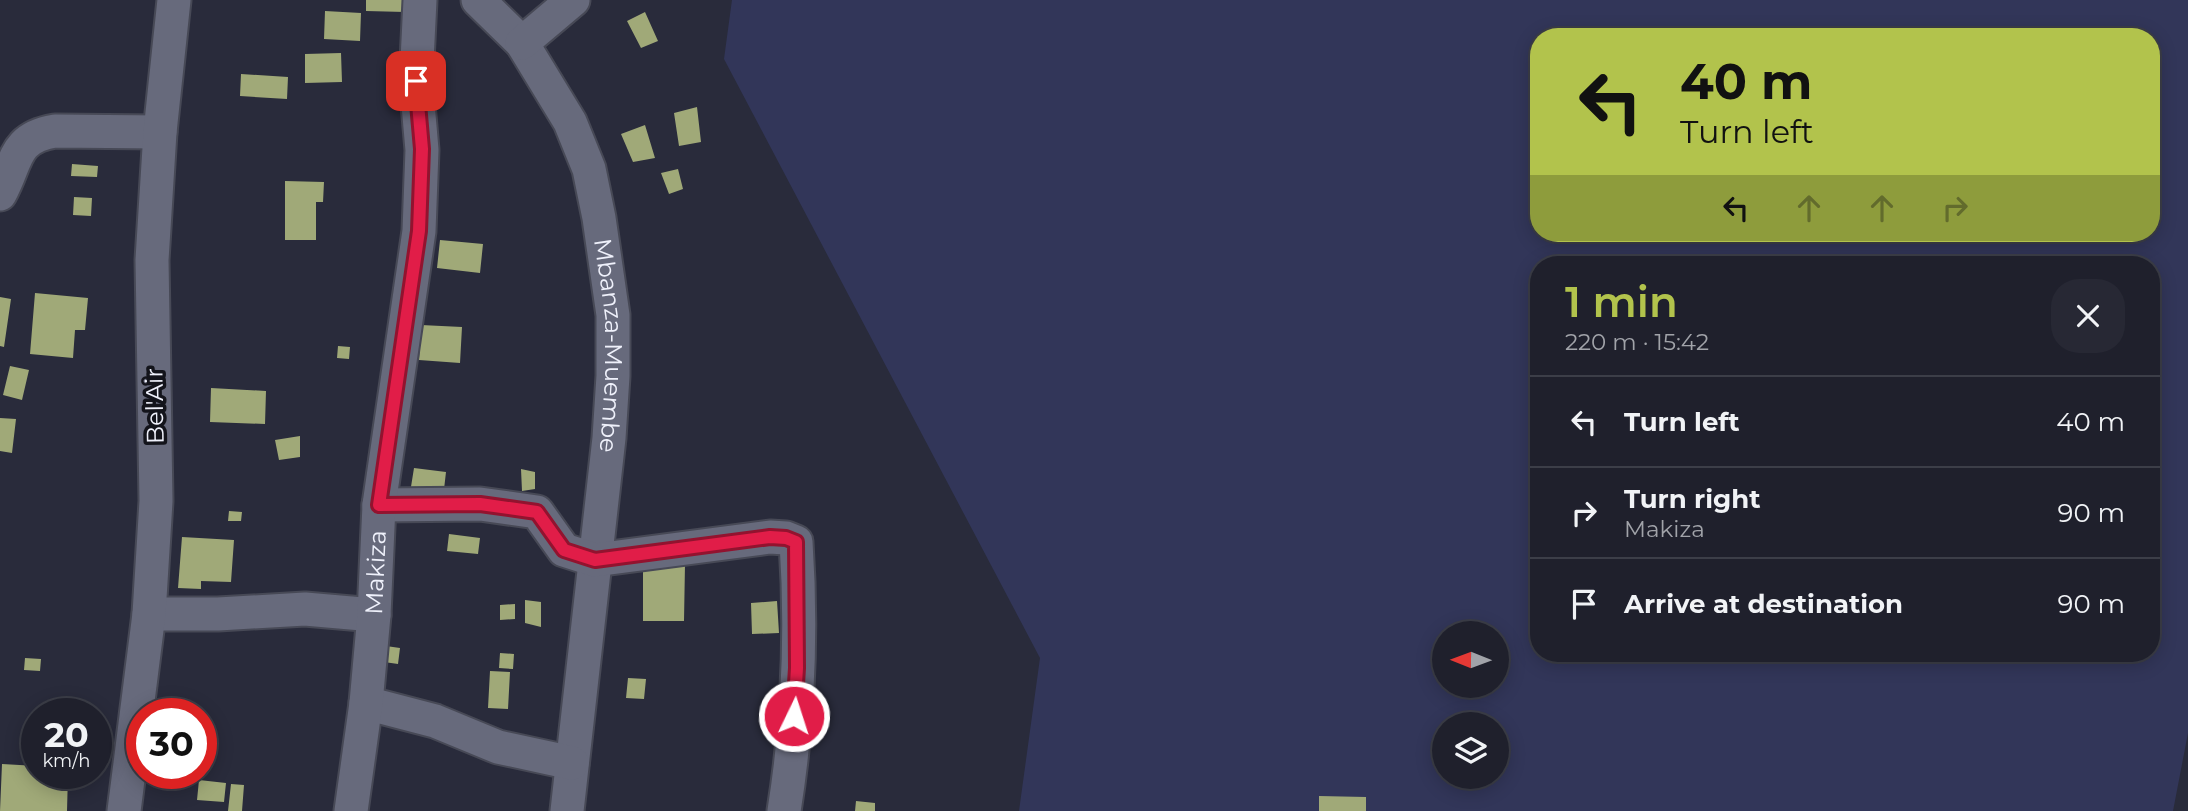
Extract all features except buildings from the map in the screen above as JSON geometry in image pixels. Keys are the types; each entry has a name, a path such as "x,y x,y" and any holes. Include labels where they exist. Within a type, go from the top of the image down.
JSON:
{"street":[{"name":"Bel'Air","path":"124,811 149,614 156,501 152,260 160,132 174,0"},
{"name":"Makiza","path":"351,811 366,703 374,615 379,505 419,231 422,149 416,81 420,0"},
{"name":"Mbanza-Muembe","path":"478,0 522,43 570,122 589,169 612,315 613,376 609,438 566,811"},
{"path":"522,43 573,0"},
{"path":"0,194 26,141 41,133 160,132"},
{"path":"379,505 480,504 537,512 564,550 595,560 770,537 796,542 797,668 792,764 784,811"},
{"path":"149,614 218,614 305,609 374,615"},
{"path":"366,703 435,721 498,747 572,763"}],"shaded area":[{"path":"732,0 2188,0 2188,733 2173,811 1019,811 1040,658 724,59"}],"route":[{"path":"416,81 422,149 419,231 379,505 480,504 537,512 564,550 595,560 770,537 796,542 797,668 794,716"}]}
